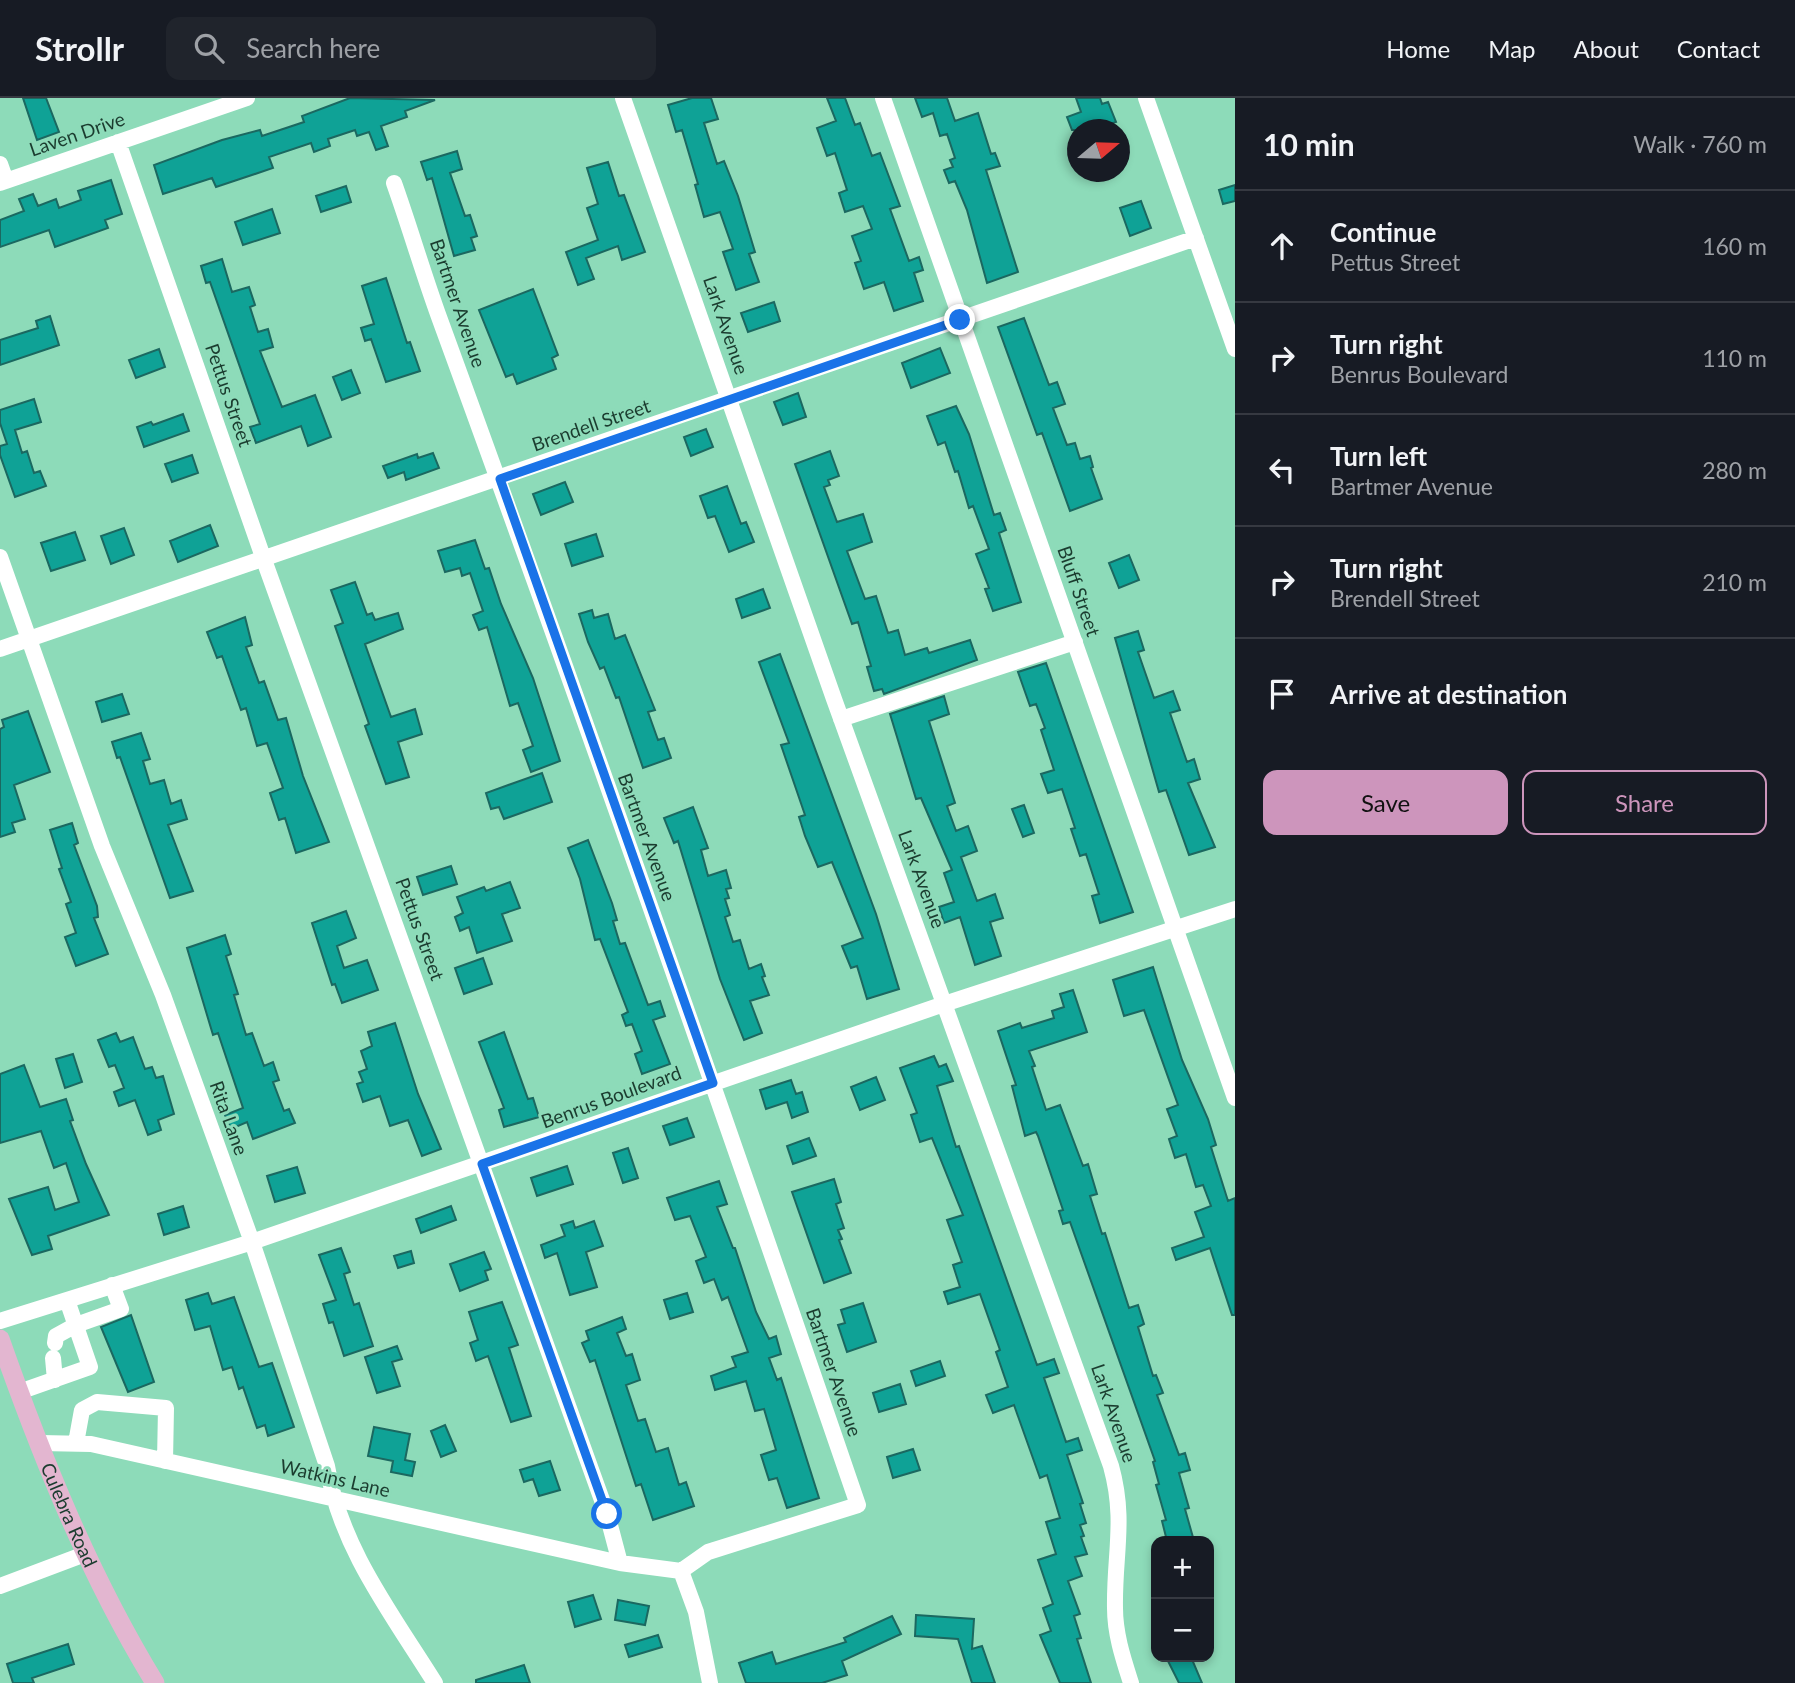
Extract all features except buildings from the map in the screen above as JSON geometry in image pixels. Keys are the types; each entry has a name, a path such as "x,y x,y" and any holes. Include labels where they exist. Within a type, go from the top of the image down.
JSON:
{"main road":[{"name":"Culebra Road","path":"0,1339 85,1554 152,1682"}],"street":[{"name":"Laven Drive","path":"3,182 118,142 208,104 247,98"},
{"name":"Lark Avenue","path":"623,98 841,719 1111,1466 1121,1529 1115,1611 1121,1655 1131,1683"},
{"name":"Bluff Street","path":"883,98 1235,1098"},
{"path":"1146,98 1235,349"},
{"name":"Pettus Street","path":"118,142 264,560 607,1514 620,1563"},
{"path":"0,164 3,182"},
{"name":"Bartmer Avenue","path":"394,183 437,312 500,479 713,1083 858,1505 708,1552 681,1571"},
{"name":"Brendell Street","path":"0,649 1196,238"},
{"name":"Rita Lane","path":"0,557 102,846 163,995 252,1242 327,1465 332,1499 350,1545 435,1683"},
{"path":"841,719 1075,642"},
{"name":"Benrus Boulevard","path":"0,1321 252,1242 944,1004 1235,909"},
{"path":"55,1380 56,1336 76,1325 121,1309 113,1285"},
{"path":"19,1392 90,1367 68,1300"},
{"path":"76,1443 82,1410 97,1402 166,1408 165,1461"},
{"name":"Watkins Lane","path":"40,1443 76,1443 165,1461 620,1563"},
{"path":"0,1586 85,1554"},
{"path":"620,1563 681,1571 696,1612 710,1683"}],"route":[{"path":"607,1514 482,1164 713,1083 500,479 960,320"}]}
